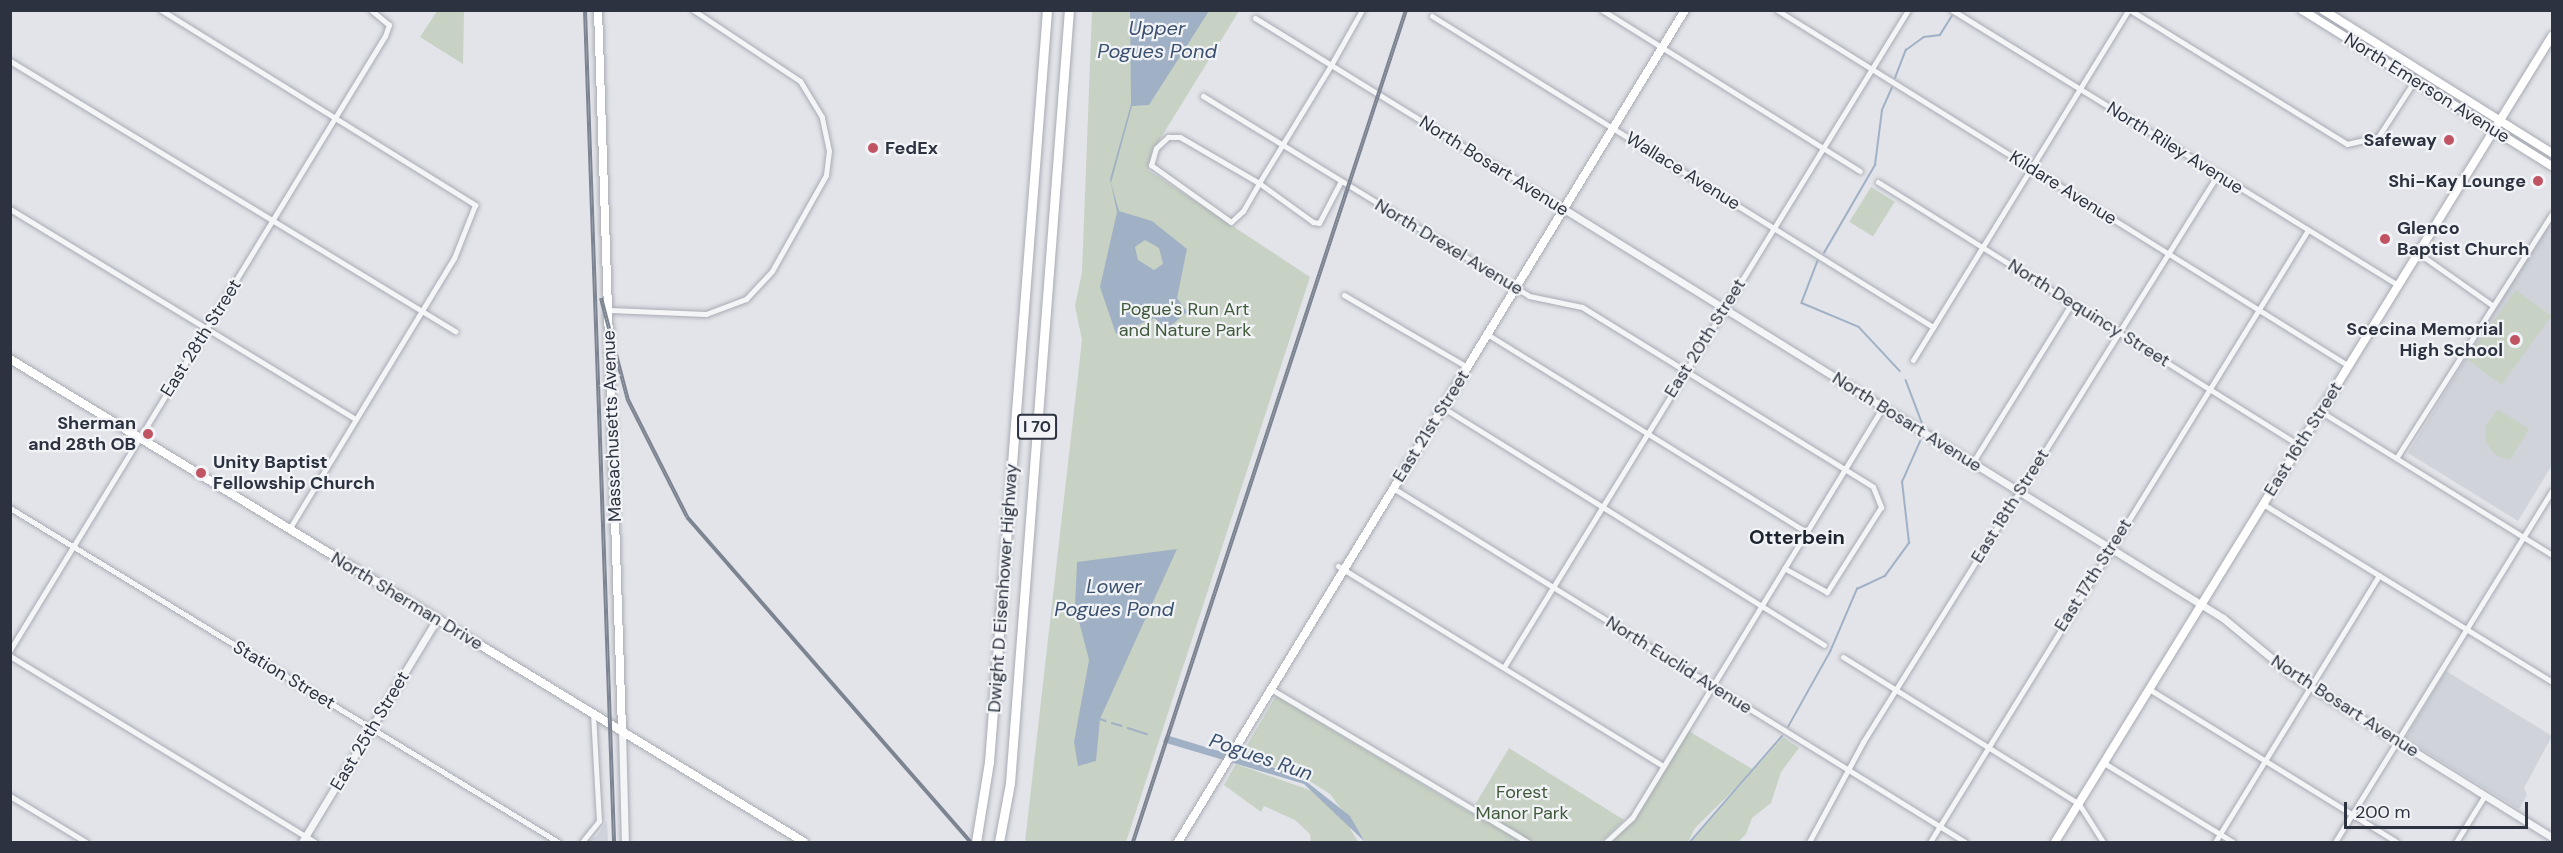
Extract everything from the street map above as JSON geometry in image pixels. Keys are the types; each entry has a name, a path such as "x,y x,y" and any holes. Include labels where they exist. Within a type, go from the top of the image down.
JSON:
{"highway":[{"name":"Dwight D Eisenhower Highway","path":"977,840 989,762 1047,10"},
{"name":"Dwight D Eisenhower Highway","path":"999,843 1010,783 1069,10"}],"main road":[{"name":"Massachusetts Avenue","path":"598,10 622,732"},
{"name":"East 21st Street","path":"1178,843 1246,732 1341,567 1393,488 1685,10"},
{"name":"North Emerson Avenue","path":"2302,10 2553,166"},
{"name":"North Emerson Avenue","path":"2323,10 2553,153"},
{"name":"East 16th Street","path":"2055,843 2553,36"},
{"name":"North Sherman Drive","path":"10,359 804,843"}],"street":[{"path":"161,10 337,116 474,205 454,258 289,529"},
{"path":"173,18 177,10"},
{"name":"East 28th Street","path":"10,650 337,116 389,25 371,10"},
{"path":"609,310 720,312 746,299 772,271 819,192 829,151 812,97 768,57 693,10"},
{"path":"1341,181 1319,223 1258,183 1180,137 1168,136 1156,148 1151,165 1159,173 1231,222 1258,183 1282,145 1362,10"},
{"path":"1602,10 1860,171"},
{"name":"Kildare Avenue","path":"1777,10 2349,366"},
{"name":"East 20th Street","path":"1504,667 1908,10"},
{"name":"North Riley Avenue","path":"1952,10 2398,285"},
{"path":"1913,360 2129,10 2339,141 2359,145 2376,139 2415,80"},
{"name":"Wallace Avenue","path":"1432,16 1933,327"},
{"name":"North Bosart Avenue","path":"1255,18 2201,604 2310,687 2553,837"},
{"path":"10,61 455,331"},
{"name":"North Drexel Avenue","path":"1203,96 1516,288 1536,299 1577,304 1845,470 1880,498 1881,507 1830,589 1822,592 1784,568"},
{"name":"East 18th Street","path":"1809,843 1897,690 2218,174"},
{"name":"North Dequincy Street","path":"1878,182 2300,445"},
{"path":"10,209 355,419"},
{"path":"2397,458 2492,305 2553,214"},
{"name":"East 17th Street","path":"1930,843 2308,230"},
{"path":"2418,253 2492,305"},
{"path":"1344,294 1467,367"},
{"path":"1972,462 2072,303"},
{"path":"1487,334 1806,532"},
{"path":"1442,407 1824,645"},
{"path":"1606,843 1632,818 1883,407"},
{"path":"2320,411 2553,555"},
{"name":"North Euclid Avenue","path":"1393,488 1965,843"},
{"path":"2335,843 2466,628 2553,491"},
{"path":"2263,504 2553,682"},
{"name":"Station Street","path":"10,508 558,843"},
{"path":"1341,567 1663,766"},
{"path":"2215,843 2379,575"},
{"name":"East 25th Street","path":"304,840 437,619"},
{"path":"10,656 304,840 315,843"},
{"path":"1843,657 2079,804 2103,843"},
{"path":"1271,689 1528,843"},
{"path":"2149,689 2397,843"},
{"path":"582,843 599,824 593,714"},
{"name":"Massachusetts Avenue","path":"622,732 625,843"},
{"path":"2104,763 2233,843"},
{"path":"2456,843 2484,795"},
{"path":"10,796 86,843"}],"shaded area":[{"name":"Scecina Memorial High School","path":"2548,224 2552,227 2552,465 2518,521 2408,453"},
{"path":"2446,671 2552,736 2524,788 2527,795 2519,809 2405,739"},
{"path":"607,821 608,842 587,842 597,836"}],"green space":[{"path":"437,11 464,11 463,64 420,37"},
{"name":"Pogue's Run Art and Nature Park","path":"1092,11 1239,11 1157,144 1148,170 1310,277 1126,842 1025,842 1082,340 1075,306 1082,272"},
{"path":"1871,187 1895,202 1873,237 1849,222"},
{"path":"2516,290 2552,316 2502,385 2466,359"},
{"path":"2498,409 2529,429 2510,460 2495,455 2486,442 2485,427"},
{"name":"Forest Manor Park","path":"1276,696 1470,813 1509,748 1624,820 1601,842 1366,842 1330,794 1299,774 1240,757"},
{"path":"1687,730 1754,770 1695,828 1688,842 1609,842 1630,823"},
{"path":"1783,737 1799,748 1781,772 1771,803 1752,818 1746,834 1738,842 1691,842"},
{"path":"1236,764 1318,793 1345,820 1358,842 1311,842 1310,834 1295,820 1264,806 1261,812 1224,785"}],"water":[{"name":"Upper Pogues Pond","path":"1130,11 1209,11 1149,105 1132,106 1111,183 1119,211 1152,221 1187,249 1177,298 1187,312 1167,329 1154,318 1116,334 1100,287 1117,212 1110,179 1131,104","holes":["1145,240 1159,248 1163,264 1154,270 1138,260 1135,247"]},
{"name":"Lower Pogues Pond","path":"1177,549 1100,719 1096,761 1078,766 1074,742 1089,660 1075,606 1077,562"},
{"path":"1166,735 1298,775 1350,816 1365,842 1304,784 1163,742"}],"waterway":[{"path":"1895,78 1906,50 1924,37 1940,35 1952,16"},
{"path":"1824,253 1875,165 1882,110 1892,88"},
{"path":"1818,261 1802,303 1859,327 1900,371"},
{"path":"1906,380 1923,425"},
{"path":"1788,727 1830,652 1857,589 1885,576 1909,543 1902,482 1922,437"},
{"name":"Pogues Run","path":"1100,719 1106,721"},
{"name":"Pogues Run","path":"1112,723 1122,726"},
{"name":"Pogues Run","path":"1128,728 1147,734"},
{"path":"1690,842 1782,736"}],"railway":[{"path":"585,10 614,842"},
{"path":"1133,842 1406,10"},
{"path":"601,298 628,400 687,517 971,842"}],"place":[{"name":"Safeway","path":"2449,140"},
{"name":"FedEx","path":"873,148"},
{"name":"Shi-Kay Lounge","path":"2538,181"},
{"name":"Glenco Baptist Church","path":"2385,239"},
{"name":"Scecina Memorial High School","path":"2515,340"},
{"name":"Sherman and 28th OB","path":"148,434"},
{"name":"Unity Baptist Fellowship Church","path":"201,473"}],"district":[{"name":"Otterbein","path":"1797,537"}]}
